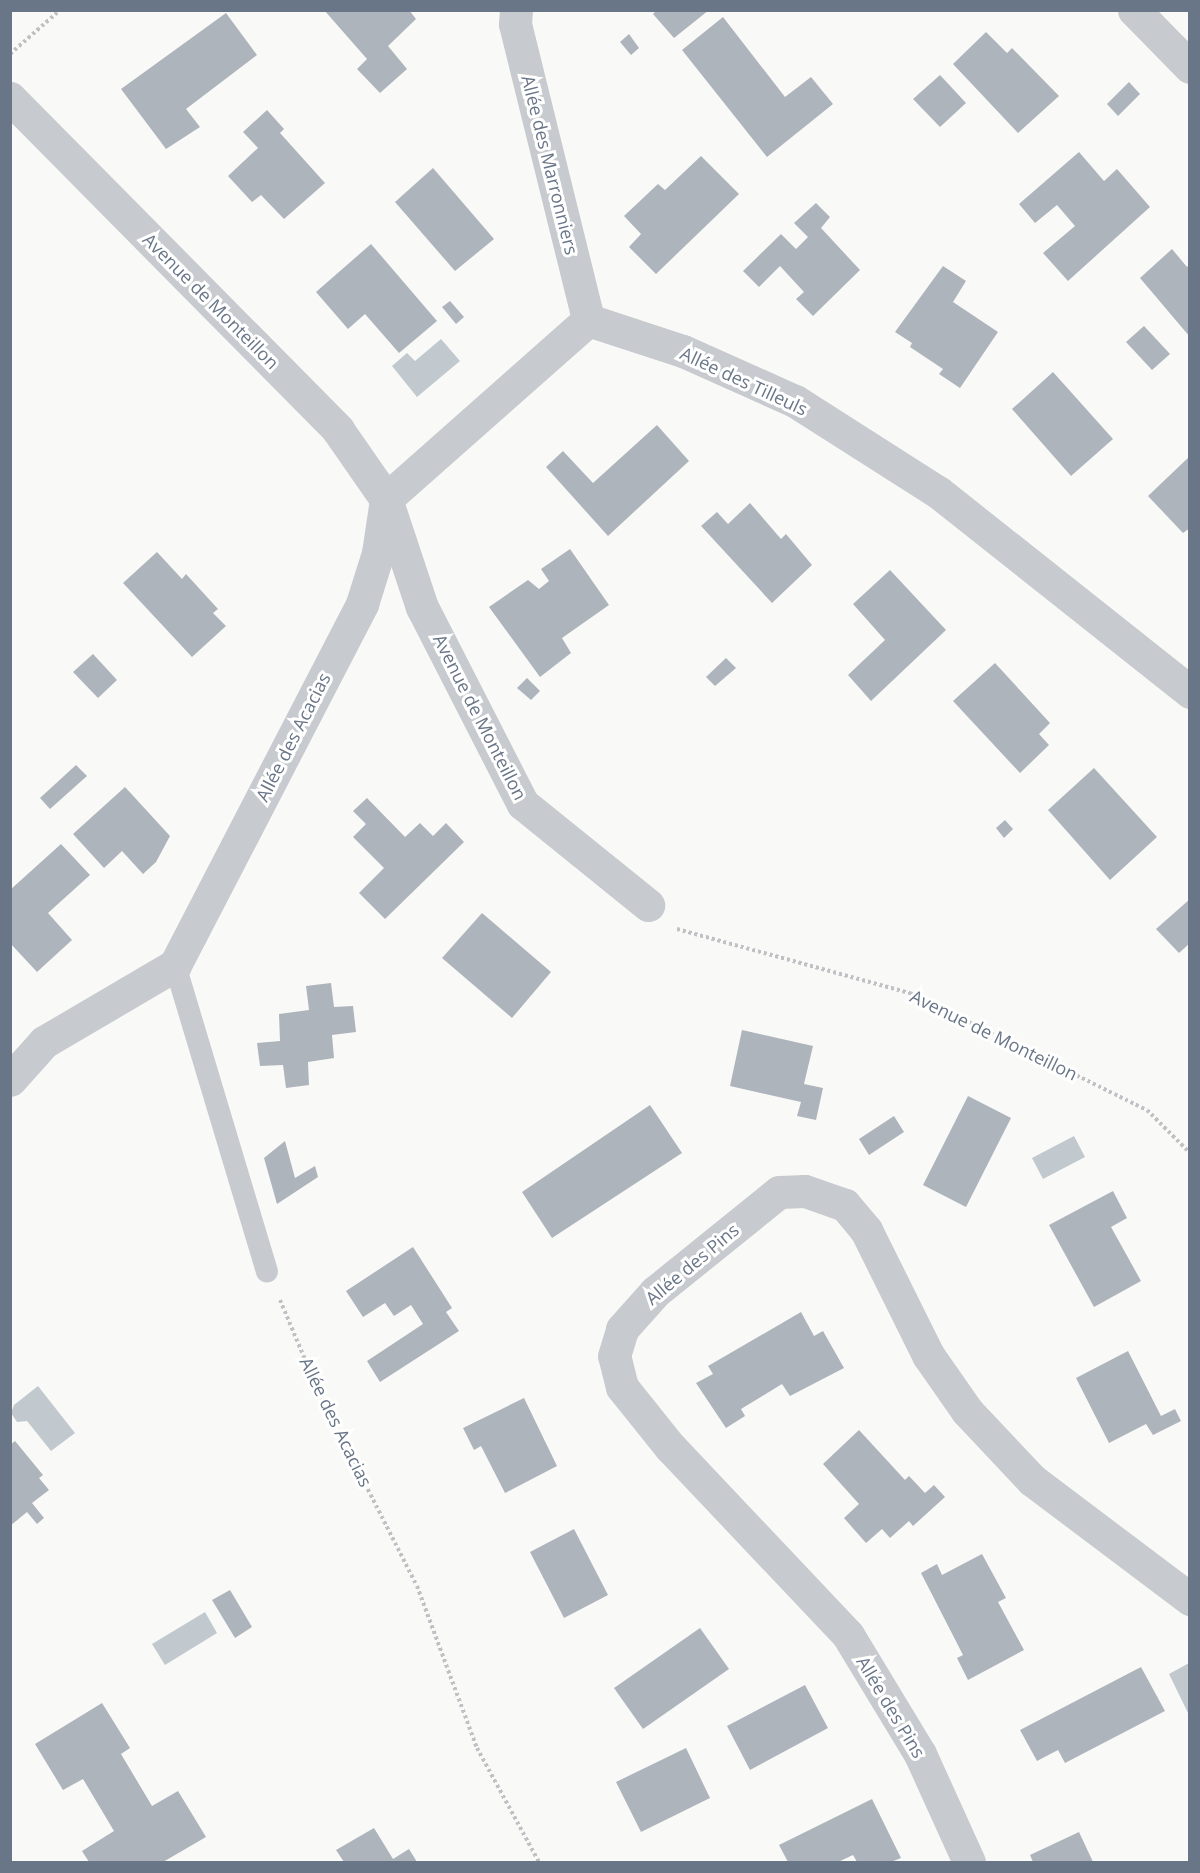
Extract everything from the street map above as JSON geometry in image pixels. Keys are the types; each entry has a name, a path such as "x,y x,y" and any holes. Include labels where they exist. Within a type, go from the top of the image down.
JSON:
{"street":[{"name":"Allée des Marronniers","path":"516,10 515,24 588,320"},
{"path":"1134,10 1190,67"},
{"name":"Avenue de Monteillon","path":"10,98 338,430 386,499 422,607 523,804 648,905"},
{"path":"386,499 588,320"},
{"name":"Allée des Tilleuls","path":"588,320 683,351 795,401 938,492 1190,692"},
{"name":"Allée des Acacias","path":"175,965 362,604 378,553 386,499"},
{"path":"10,1080 44,1042 175,965"},
{"name":"Allée des Pins","path":"969,1863 920,1754 848,1635 670,1447 622,1387 614,1356 622,1329 655,1292 779,1192 805,1191 845,1205 866,1230 928,1355 967,1411 1032,1480 1190,1599"}],"lane":[{"path":"175,965 267,1271"}],"path":[{"path":"10,54 60,10"},
{"name":"Avenue de Monteillon","path":"648,905 676,928 910,993 1147,1110 1190,1153"},
{"name":"Allée des Acacias","path":"267,1271 319,1393 417,1586 477,1748 539,1863"}],"shaded area":[{"path":"441,339 460,361 417,397 392,366 407,353 415,361"},
{"path":"1074,1136 1085,1157 1043,1179 1032,1158"},
{"path":"38,1386 75,1433 51,1451 27,1421 17,1422 11,1413 14,1405"},
{"path":"205,1612 217,1633 165,1665 152,1644"},
{"path":"1189,1663 1189,1715 1169,1674"}],"building":[{"path":"324,10 409,10 416,19 388,46 407,69 380,93 357,69 367,59"},
{"path":"657,10 709,10 674,38 653,14"},
{"path":"226,13 257,55 186,109 200,127 166,149 121,89"},
{"path":"723,17 785,97 811,77 833,104 767,157 682,50"},
{"path":"986,32 1007,53 1012,48 1059,96 1018,133 953,64"},
{"path":"629,34 639,48 631,55 620,42"},
{"path":"940,75 966,103 940,127 913,99"},
{"path":"1129,82 1140,94 1118,116 1107,104"},
{"path":"267,110 284,129 280,133 325,183 284,219 261,195 252,202 228,176 258,148 243,132"},
{"path":"1079,152 1104,181 1117,169 1150,207 1068,281 1043,253 1075,226 1057,205 1035,223 1019,204"},
{"path":"701,156 739,194 656,274 629,247 641,234 624,216 658,184 665,190"},
{"path":"433,168 494,239 455,271 395,202"},
{"path":"816,203 830,217 821,228 860,270 813,316 796,299 804,292 780,266 759,287 743,271 781,234 796,249 808,237 794,223"},
{"path":"371,244 437,321 399,353 365,314 348,329 316,292"},
{"path":"1172,249 1187,267 1190,264 1190,337 1140,278"},
{"path":"943,266 966,281 953,302 998,332 960,388 939,374 943,369 910,347 912,343 895,332"},
{"path":"450,301 464,317 456,324 442,307"},
{"path":"1144,326 1170,354 1152,370 1126,342"},
{"path":"1053,372 1113,439 1071,476 1012,409"},
{"path":"657,425 689,461 608,536 546,467 563,451 593,483"},
{"path":"1190,456 1190,528 1183,533 1148,496"},
{"path":"750,503 781,539 786,534 812,565 772,603 701,526 717,512 728,524"},
{"path":"570,549 609,605 562,638 571,653 540,677 489,607 528,580 539,589 549,581 541,569"},
{"path":"157,552 182,579 186,574 218,609 213,613 226,626 192,657 123,583"},
{"path":"890,570 946,630 871,701 848,675 885,640 853,604"},
{"path":"93,654 117,680 98,698 73,672"},
{"path":"726,658 736,668 715,686 706,677"},
{"path":"995,663 1050,723 1039,734 1049,745 1020,773 953,701"},
{"path":"527,678 540,691 531,700 517,688"},
{"path":"76,765 87,776 50,809 40,798"},
{"path":"1094,768 1157,837 1110,880 1048,810"},
{"path":"125,787 170,836 156,862 143,874 122,851 104,868 73,834"},
{"path":"367,798 405,837 420,823 433,836 446,823 464,842 385,919 359,893 384,868 353,837 366,824 353,811"},
{"path":"1005,820 1013,829 1004,838 996,828"},
{"path":"61,844 90,875 48,913 72,940 37,972 10,943 10,890"},
{"path":"1190,899 1190,943 1179,953 1156,929"},
{"path":"482,913 551,972 512,1018 442,958"},
{"path":"331,983 334,1007 353,1006 356,1032 332,1035 334,1058 308,1062 309,1085 286,1088 283,1065 260,1066 257,1043 280,1041 279,1014 309,1010 306,986"},
{"path":"742,1030 813,1046 804,1084 823,1088 816,1120 797,1116 801,1102 730,1086"},
{"path":"968,1096 1011,1118 966,1207 923,1185"},
{"path":"650,1105 682,1153 552,1238 522,1192"},
{"path":"894,1116 904,1132 869,1155 859,1139"},
{"path":"285,1141 295,1178 315,1166 318,1177 277,1204 264,1158"},
{"path":"1113,1191 1127,1218 1111,1227 1141,1281 1094,1307 1049,1225"},
{"path":"413,1247 452,1308 446,1312 459,1331 380,1382 367,1361 423,1324 411,1305 394,1316 385,1303 363,1317 346,1291"},
{"path":"801,1312 814,1336 823,1331 844,1368 790,1396 782,1384 741,1409 745,1416 726,1428 696,1383 713,1374 708,1366"},
{"path":"1128,1351 1161,1416 1175,1409 1181,1421 1153,1435 1146,1424 1109,1443 1076,1378"},
{"path":"524,1398 557,1466 505,1493 481,1446 474,1450 463,1428"},
{"path":"859,1430 905,1480 909,1476 925,1493 934,1485 945,1497 913,1526 909,1521 890,1538 882,1529 866,1543 844,1518 859,1504 823,1464"},
{"path":"15,1441 43,1475 39,1478 49,1490 32,1503 44,1518 37,1524 27,1512 10,1526 10,1445"},
{"path":"574,1529 608,1595 564,1618 530,1552"},
{"path":"982,1554 1006,1598 998,1602 1024,1650 968,1680 957,1658 963,1655 921,1573 937,1564 942,1575"},
{"path":"230,1590 252,1627 235,1638 212,1600"},
{"path":"700,1628 729,1669 643,1729 614,1688"},
{"path":"1141,1667 1165,1711 1065,1763 1058,1750 1037,1761 1020,1730"},
{"path":"805,1685 828,1728 750,1770 727,1726"},
{"path":"102,1703 130,1748 121,1754 152,1806 178,1791 206,1837 163,1862 89,1862 82,1851 114,1831 83,1779 63,1790 35,1744"},
{"path":"686,1748 710,1798 641,1832 616,1782"},
{"path":"872,1799 901,1858 891,1862 857,1862 853,1855 838,1862 788,1862 779,1845"},
{"path":"374,1828 393,1859 409,1849 417,1862 344,1862 336,1850"},
{"path":"1079,1832 1093,1862 1033,1862 1030,1855"}]}
